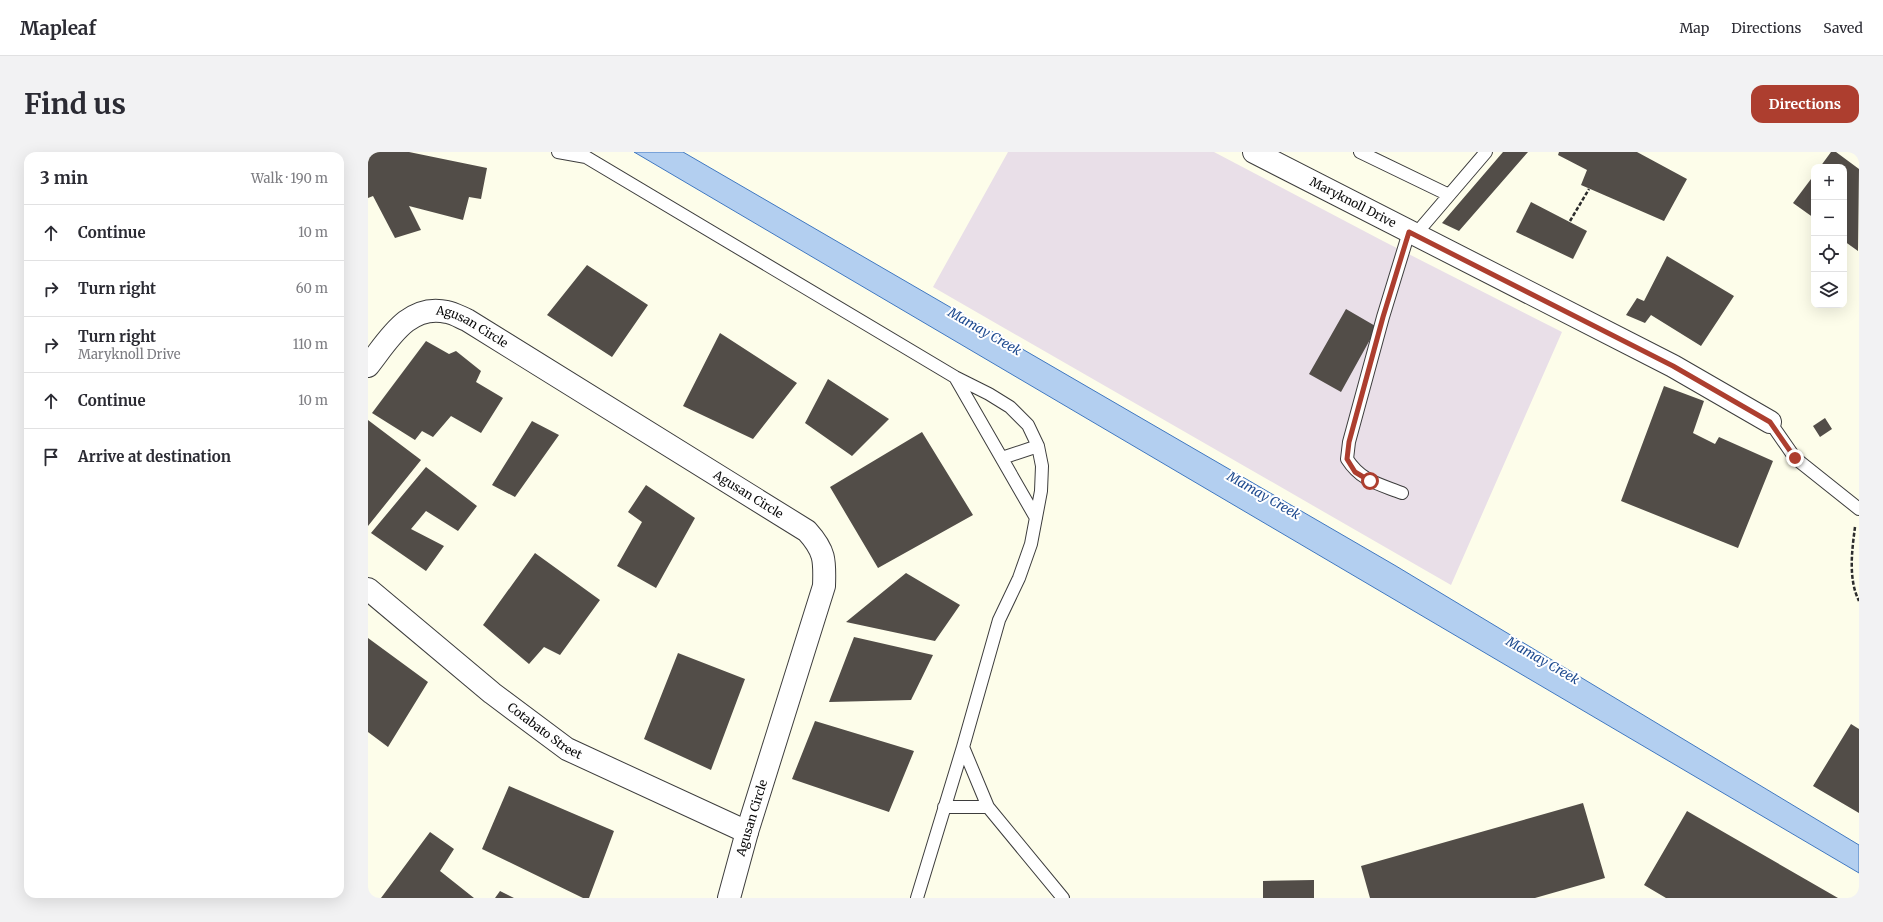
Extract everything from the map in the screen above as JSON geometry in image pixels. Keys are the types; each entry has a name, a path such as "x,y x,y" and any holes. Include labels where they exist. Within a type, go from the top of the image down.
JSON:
{"street":[{"name":"Maryknoll Drive","path":"1254,152 1673,366 1770,422"},
{"name":"Agusan Circle","path":"368,366 408,318 429,311 447,312 467,320 800,527 818,543 823,557 824,586 747,832 729,898"},
{"name":"Cotabato Street","path":"368,589 492,693 567,749 747,832"}],"lane":[{"path":"558,152 584,154 955,377 989,394 1010,407 1028,425 1038,446 1042,466 1041,491 1036,518 1026,558 1019,578 999,620 963,747 917,898"},
{"path":"1360,152 1449,196"},
{"path":"1402,493 1365,478 1355,472 1347,459 1349,442 1383,317 1412,233 1449,196 1486,152"},
{"path":"955,377 1036,518"},
{"path":"1770,422 1795,458 1858,509"},
{"path":"1002,458 1038,446"},
{"path":"963,747 988,807 1063,898"},
{"path":"944,807 988,807"}],"path":[{"path":"1570,221 1589,189"},
{"path":"1858,509 1852,549 1852,574 1859,601"}],"shaded area":[{"path":"1008,152 1214,152 1383,241 1562,332 1451,585 933,287"}],"water":[{"name":"Mamay Creek","path":"634,152 683,152 1396,566 1859,845 1859,873"}],"building":[{"path":"368,152 409,152 487,168 481,199 469,197 463,220 409,206 421,230 395,238 373,196 368,198"},
{"path":"1503,152 1528,152 1459,231 1442,223"},
{"path":"1559,152 1637,152 1687,179 1664,221 1581,185 1587,170 1558,155"},
{"path":"1831,152 1836,152 1859,169 1858,251 1847,243 1847,164 1822,164"},
{"path":"1811,179 1811,216 1793,203"},
{"path":"1531,202 1587,231 1573,259 1516,232"},
{"path":"1667,256 1734,296 1701,346 1651,315 1645,323 1626,315 1637,298 1644,301"},
{"path":"587,265 648,305 612,357 547,315"},
{"path":"1346,309 1377,327 1341,392 1309,374"},
{"path":"720,333 797,383 753,439 683,406"},
{"path":"426,341 449,354 456,351 481,371 476,382 503,398 481,433 451,416 433,437 422,431 415,440 372,413"},
{"path":"828,379 889,419 852,456 805,423"},
{"path":"1664,386 1704,401 1693,433 1715,444 1719,437 1773,461 1738,548 1621,501"},
{"path":"1825,418 1832,429 1820,437 1813,426"},
{"path":"368,420 421,460 368,526"},
{"path":"532,421 559,435 515,497 492,485"},
{"path":"922,432 973,515 878,568 830,487"},
{"path":"426,467 477,506 458,531 426,511 411,529 444,546 426,571 371,533"},
{"path":"646,485 695,518 656,588 617,566 642,522 628,512"},
{"path":"535,553 600,600 560,655 544,647 529,664 483,625"},
{"path":"906,573 960,605 935,641 846,622"},
{"path":"854,637 933,655 911,700 829,702"},
{"path":"368,638 428,682 388,747 368,732"},
{"path":"678,653 745,679 711,770 644,739"},
{"path":"815,721 914,751 889,812 792,779"},
{"path":"1851,724 1859,729 1859,813 1813,786"},
{"path":"509,786 614,831 589,898 583,898 482,849"},
{"path":"1583,803 1605,878 1535,898 1370,898 1361,866"},
{"path":"1687,811 1838,898 1666,898 1644,885"},
{"path":"430,832 454,849 440,871 474,898 381,898"},
{"path":"1314,880 1314,898 1263,898 1263,881"},
{"path":"500,891 514,898 495,898"}],"route":[{"path":"1370,481 1355,472 1347,459 1349,442 1383,317 1409,232 1673,366 1770,422 1795,458"}]}
